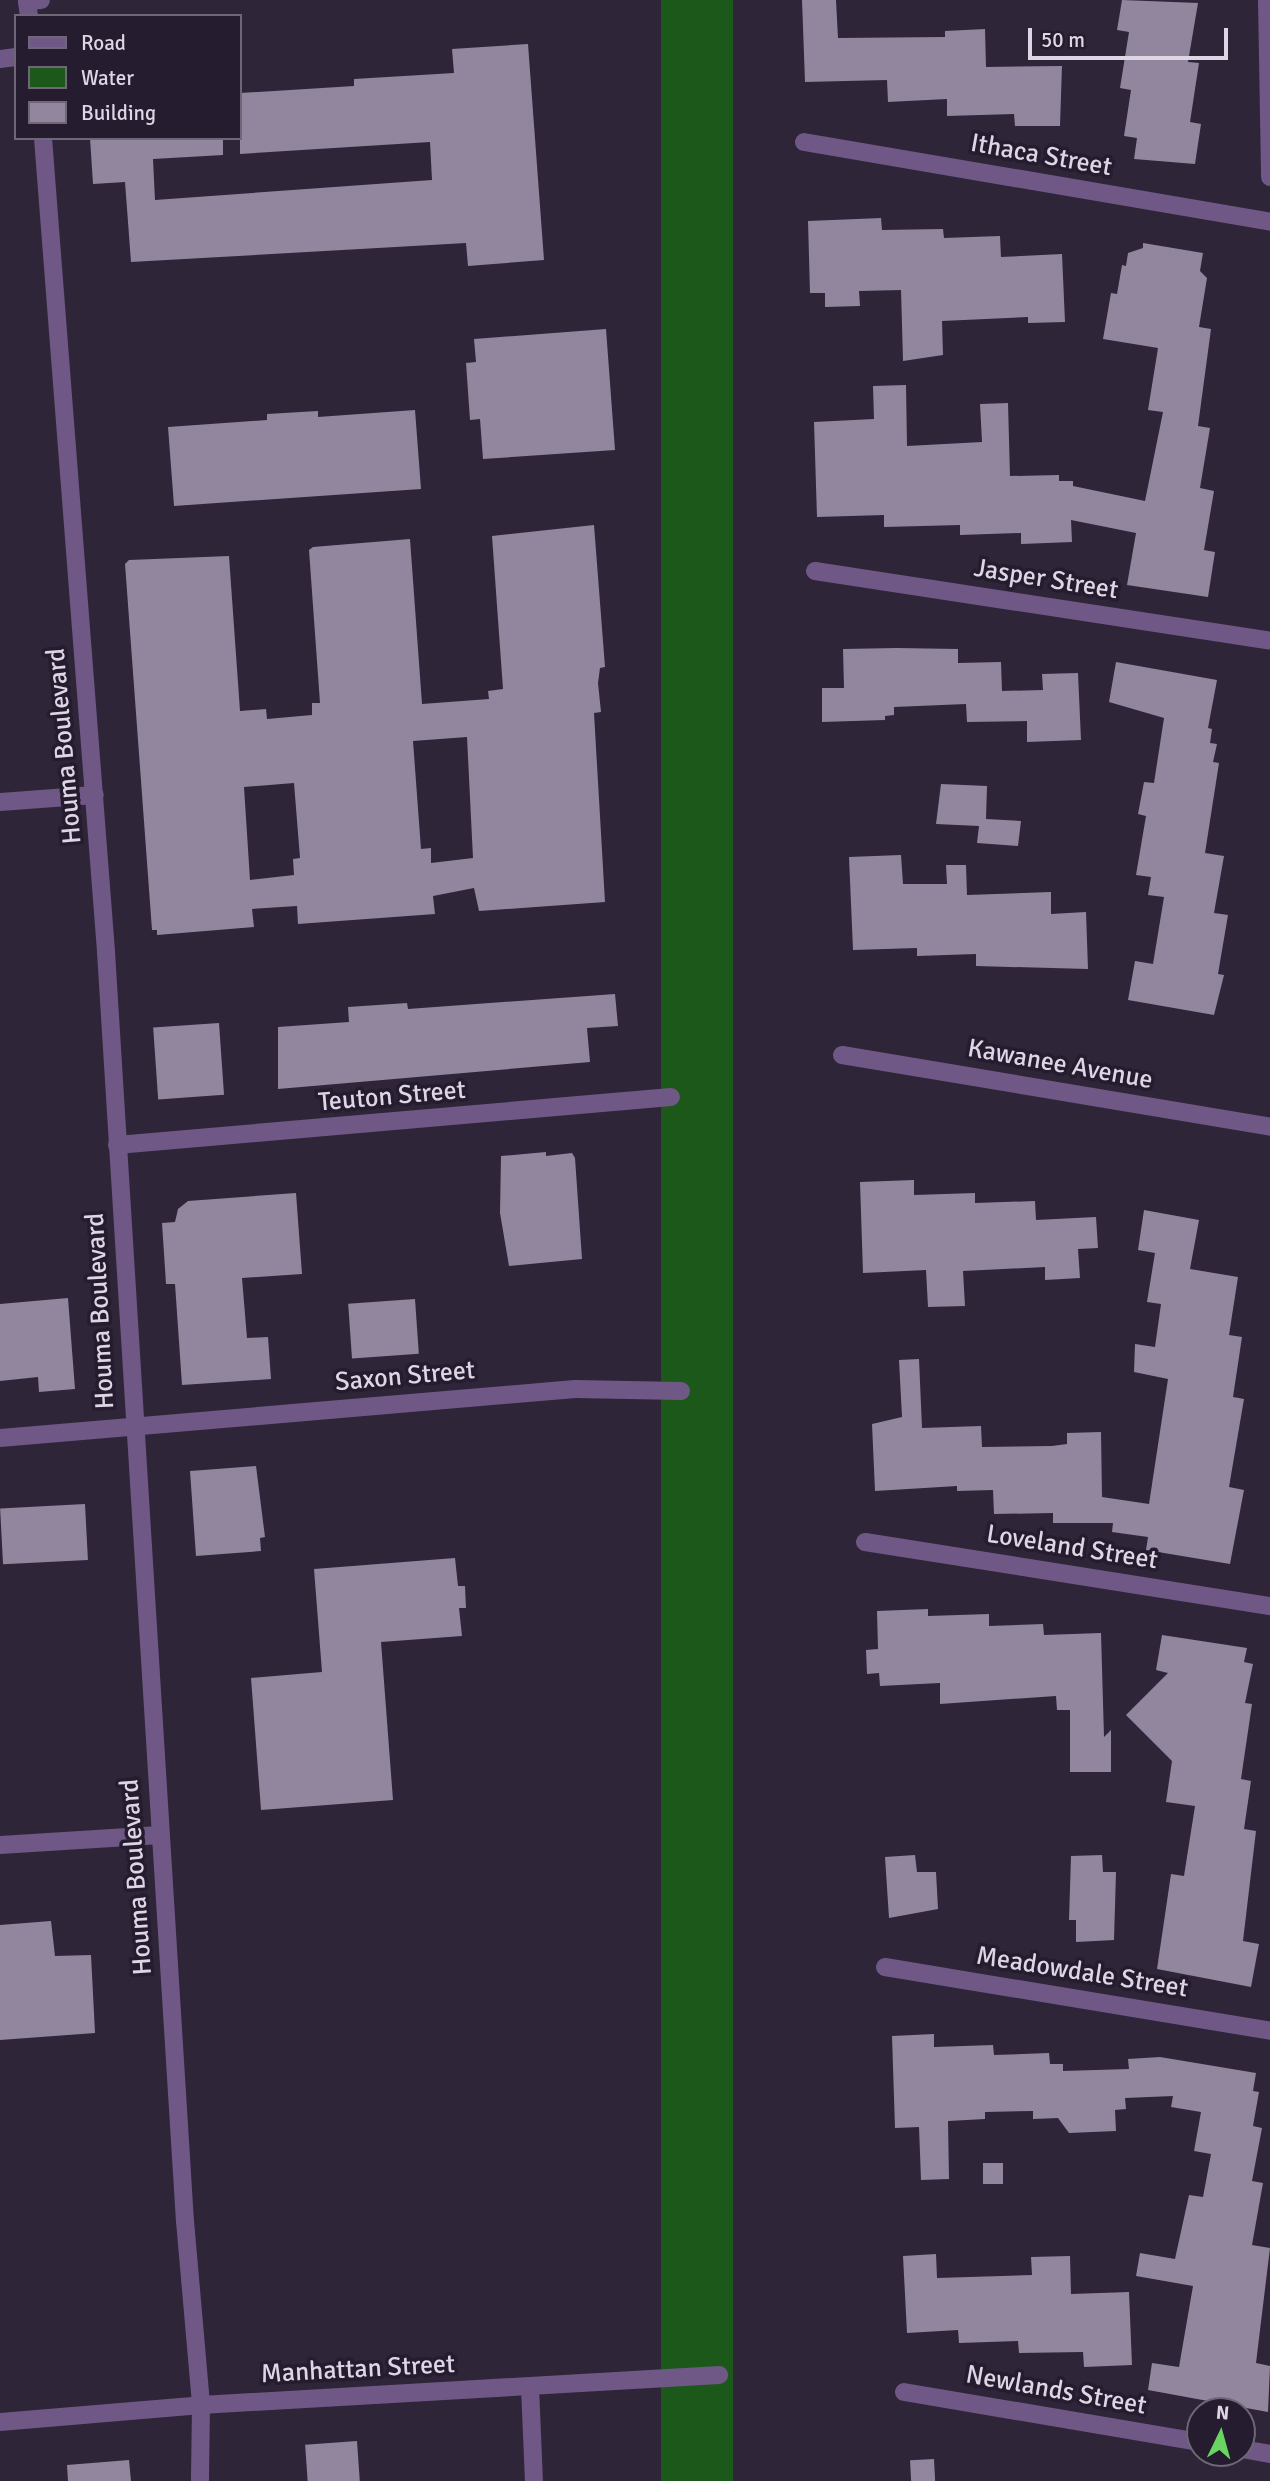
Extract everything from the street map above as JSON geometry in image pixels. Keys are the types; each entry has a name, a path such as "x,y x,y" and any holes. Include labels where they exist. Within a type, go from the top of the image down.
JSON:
{"street":[{"path":"29,14 27,1 41,0"},
{"path":"1267,0 1270,177"},
{"name":"Houma Boulevard","path":"43,140 95,795 160,1835 201,2405 201,2481"},
{"name":"Ithaca Street","path":"804,142 1270,222"},
{"name":"Jasper Street","path":"815,571 1270,642"},
{"path":"0,802 95,795"},
{"name":"Kawanee Avenue","path":"842,1055 1270,1127"},
{"name":"Teuton Street","path":"117,1144 671,1097"},
{"name":"Saxon Street","path":"134,1425 575,1389 681,1391"},
{"path":"0,1438 134,1425"},
{"name":"Loveland Street","path":"865,1542 1270,1606"},
{"path":"0,1845 160,1835"},
{"name":"Meadowdale Street","path":"885,1966 1270,2031"},
{"name":"Manhattan Street","path":"0,2422 201,2405 719,2375"},
{"path":"530,2386 534,2481"},
{"name":"Newlands Street","path":"904,2392 1186,2440"}],"water":[{"path":"661,0 733,0 733,2481 661,2481"}],"building":[{"path":"802,0 836,0 838,38 945,37 945,31 985,29 986,67 1062,66 1060,126 1015,126 1014,114 947,116 947,99 888,102 887,80 805,82"},
{"path":"1122,0 1198,3 1188,62 1199,63 1190,122 1201,124 1195,164 1134,159 1137,138 1124,136 1131,90 1120,88 1129,32 1117,30"},
{"path":"528,44 544,260 468,266 466,243 131,262 125,182 93,184 90,140 223,140 223,155 153,159 155,200 432,180 430,142 240,154 242,93 354,86 354,79 454,73 452,49"},
{"path":"881,218 882,230 943,229 944,238 1000,236 1001,257 1062,254 1065,322 1028,323 1028,317 942,321 943,355 903,361 901,290 859,291 860,306 825,307 825,293 810,293 808,221"},
{"path":"1143,243 1203,253 1200,271 1207,278 1199,327 1211,329 1198,426 1210,428 1200,488 1214,491 1204,550 1215,552 1208,597 1127,585 1136,533 1071,520 1072,542 1021,544 1021,533 960,535 960,525 884,527 884,515 817,517 814,422 874,419 873,386 906,385 907,446 982,442 980,404 1008,403 1010,476 1059,475 1059,481 1073,481 1073,486 1145,501 1163,412 1148,410 1158,348 1103,339 1111,293 1117,294 1122,265 1126,266 1128,253 1143,248"},
{"path":"606,329 615,450 483,459 480,419 470,420 466,363 476,362 474,339"},
{"path":"415,410 421,489 174,506 168,427 267,420 267,414 318,411 318,417"},
{"path":"594,525 605,667 600,668 598,683 601,712 594,713 605,902 479,911 474,888 433,896 435,914 298,924 297,906 252,909 254,927 157,935 157,930 152,930 125,564 129,560 229,556 240,711 266,709 267,719 312,715 312,703 320,703 309,550 313,547 410,539 422,704 489,699 488,691 503,689 492,536","holes":["467,737 473,858 431,863 431,848 421,849 413,741","294,783 300,858 293,859 294,875 250,880 244,787"]},
{"path":"843,649 958,649 958,663 1001,662 1002,691 1043,690 1042,674 1078,673 1081,740 1027,742 1027,721 967,722 966,704 894,707 894,715 885,716 885,720 822,722 822,688 844,688"},
{"path":"1116,662 1217,680 1208,728 1212,729 1210,743 1217,744 1213,762 1219,763 1205,853 1224,856 1214,913 1228,915 1218,974 1224,975 1214,1015 1128,1000 1135,961 1153,964 1164,897 1148,895 1151,877 1136,875 1146,816 1138,814 1144,782 1154,783 1164,718 1109,702"},
{"path":"941,784 987,786 986,819 1021,821 1018,846 977,843 979,826 936,824"},
{"path":"901,855 903,884 947,884 946,865 966,865 967,895 1051,892 1051,914 1086,912 1088,969 976,966 976,954 917,956 917,948 853,950 849,857"},
{"path":"615,994 618,1026 587,1028 590,1062 278,1089 278,1027 349,1022 348,1007 407,1003 408,1009"},
{"path":"219,1023 224,1095 158,1099 153,1028"},
{"path":"546,1152 546,1156 572,1153 575,1158 582,1259 509,1266 500,1213 501,1156"},
{"path":"914,1180 914,1195 975,1193 975,1203 1035,1201 1036,1220 1096,1217 1098,1248 1078,1249 1080,1278 1045,1280 1045,1267 963,1271 965,1306 928,1307 926,1270 863,1273 860,1182"},
{"path":"296,1193 302,1274 242,1278 247,1338 268,1337 271,1379 182,1385 175,1284 166,1284 162,1223 175,1222 178,1209 188,1201"},
{"path":"1144,1210 1199,1220 1190,1269 1238,1277 1229,1335 1242,1337 1233,1397 1244,1399 1229,1487 1244,1490 1230,1564 1146,1550 1148,1537 1112,1532 1113,1523 1053,1523 1053,1513 994,1514 993,1490 957,1491 957,1486 875,1491 872,1424 902,1417 899,1360 919,1359 922,1428 981,1426 982,1447 1052,1446 1067,1444 1067,1433 1101,1432 1102,1497 1149,1504 1168,1379 1134,1372 1135,1344 1155,1347 1161,1304 1147,1302 1155,1253 1138,1250"},
{"path":"68,1298 75,1389 39,1392 38,1377 0,1381 0,1304"},
{"path":"415,1299 419,1354 352,1359 348,1304"},
{"path":"256,1466 265,1537 260,1538 261,1551 196,1556 190,1471"},
{"path":"85,1504 88,1560 3,1564 0,1508"},
{"path":"455,1558 458,1586 465,1586 466,1608 459,1608 462,1636 381,1642 393,1800 261,1810 251,1678 322,1672 314,1569"},
{"path":"928,1609 928,1616 989,1614 989,1626 1043,1624 1044,1635 1101,1633 1104,1737 1111,1730 1111,1772 1070,1772 1070,1710 1057,1710 1056,1696 940,1704 940,1683 880,1686 879,1673 867,1674 866,1650 878,1649 877,1611"},
{"path":"1162,1635 1247,1648 1244,1662 1253,1664 1245,1703 1252,1704 1241,1779 1251,1781 1244,1829 1256,1831 1243,1941 1259,1944 1251,1987 1157,1969 1171,1874 1184,1876 1195,1806 1166,1802 1172,1761 1126,1715 1168,1673 1156,1670"},
{"path":"915,1855 917,1872 936,1872 938,1909 889,1918 885,1857"},
{"path":"1102,1855 1103,1872 1116,1872 1114,1940 1076,1942 1076,1920 1069,1920 1071,1856"},
{"path":"51,1921 55,1956 91,1955 95,2033 0,2040 0,1925"},
{"path":"934,2034 934,2047 993,2045 994,2055 1049,2053 1050,2064 1063,2064 1063,2071 1129,2069 1128,2059 1160,2057 1256,2073 1253,2091 1259,2092 1253,2126 1262,2128 1252,2181 1263,2183 1252,2245 1270,2248 1256,2363 1270,2366 1268,2412 1256,2410 1256,2397 1186,2397 1148,2390 1152,2363 1179,2367 1193,2286 1136,2276 1140,2253 1175,2259 1189,2195 1203,2197 1211,2154 1194,2151 1201,2112 1171,2107 1173,2096 1125,2098 1126,2109 1115,2110 1116,2131 1069,2133 1058,2118 1033,2119 1033,2111 985,2112 985,2119 948,2121 949,2179 921,2180 919,2127 895,2128 892,2036"},
{"path":"983,2163 1003,2163 1003,2184 983,2184"},
{"path":"936,2254 937,2278 1032,2275 1031,2257 1070,2256 1071,2294 1129,2292 1132,2365 1084,2367 1083,2352 1019,2353 1018,2341 959,2343 958,2330 907,2333 903,2256"},
{"path":"357,2441 360,2481 308,2481 305,2445"},
{"path":"934,2459 935,2481 911,2481 910,2460"},
{"path":"129,2460 131,2481 68,2481 67,2465"}]}
